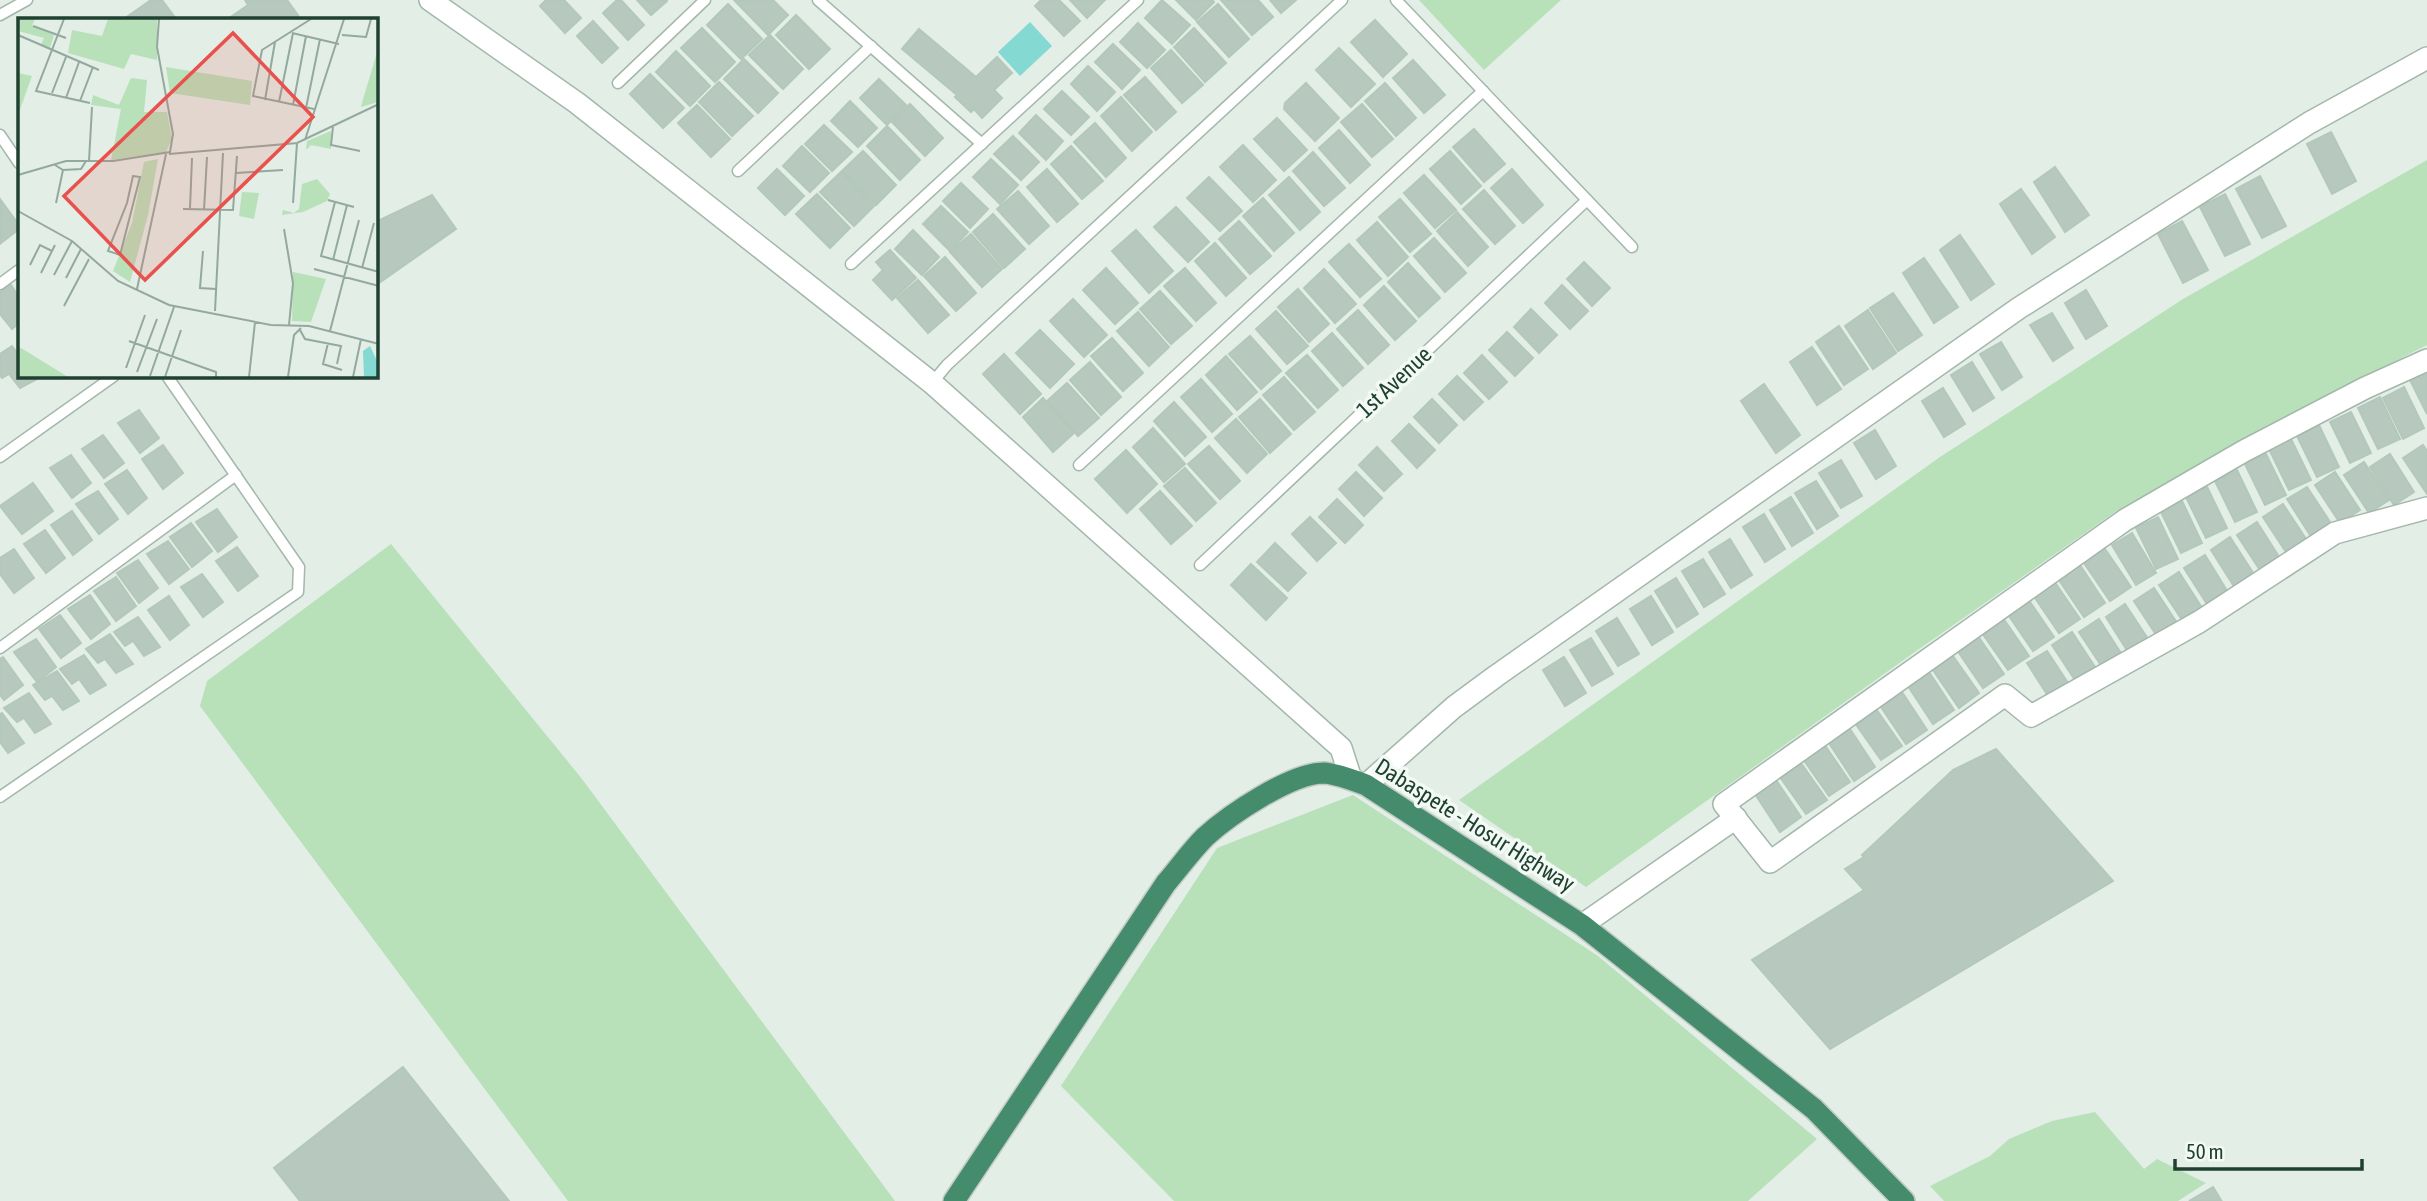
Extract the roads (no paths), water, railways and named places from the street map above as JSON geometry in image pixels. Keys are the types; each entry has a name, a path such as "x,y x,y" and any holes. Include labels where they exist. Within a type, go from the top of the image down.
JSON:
{"highway":[{"name":"Dabaspete - Hosur Highway","path":"954,1201 1166,883 1205,837 1254,799 1302,778 1324,773 1359,782 1582,925 1814,1109 1904,1201"}],"street":[{"path":"430,0 577,103 932,383 1341,748 1359,782 1496,676 2019,308 2309,123 2427,58"},
{"path":"2427,360 2365,388 2256,445 2125,520 1724,804 1770,862 2005,695 2031,716 2199,622 2335,533 2427,508"},
{"path":"1582,925 1736,818"}],"lane":[{"path":"0,15 27,0"},
{"path":"618,83 705,0"},
{"path":"818,0 982,144"},
{"path":"851,264 1138,0"},
{"path":"932,383 947,365 1342,0"},
{"path":"1396,0 1632,247"},
{"path":"738,171 871,46"},
{"path":"1079,466 1483,91"},
{"path":"0,135 18,162"},
{"name":"1st Avenue","path":"1200,565 1587,200"},
{"path":"0,284 18,271"},
{"path":"0,457 111,378"},
{"path":"0,796 298,592 299,567 168,378"},
{"path":"0,648 236,475"}],"water":[{"path":"1030,22 1052,46 1020,76 998,52"}]}
